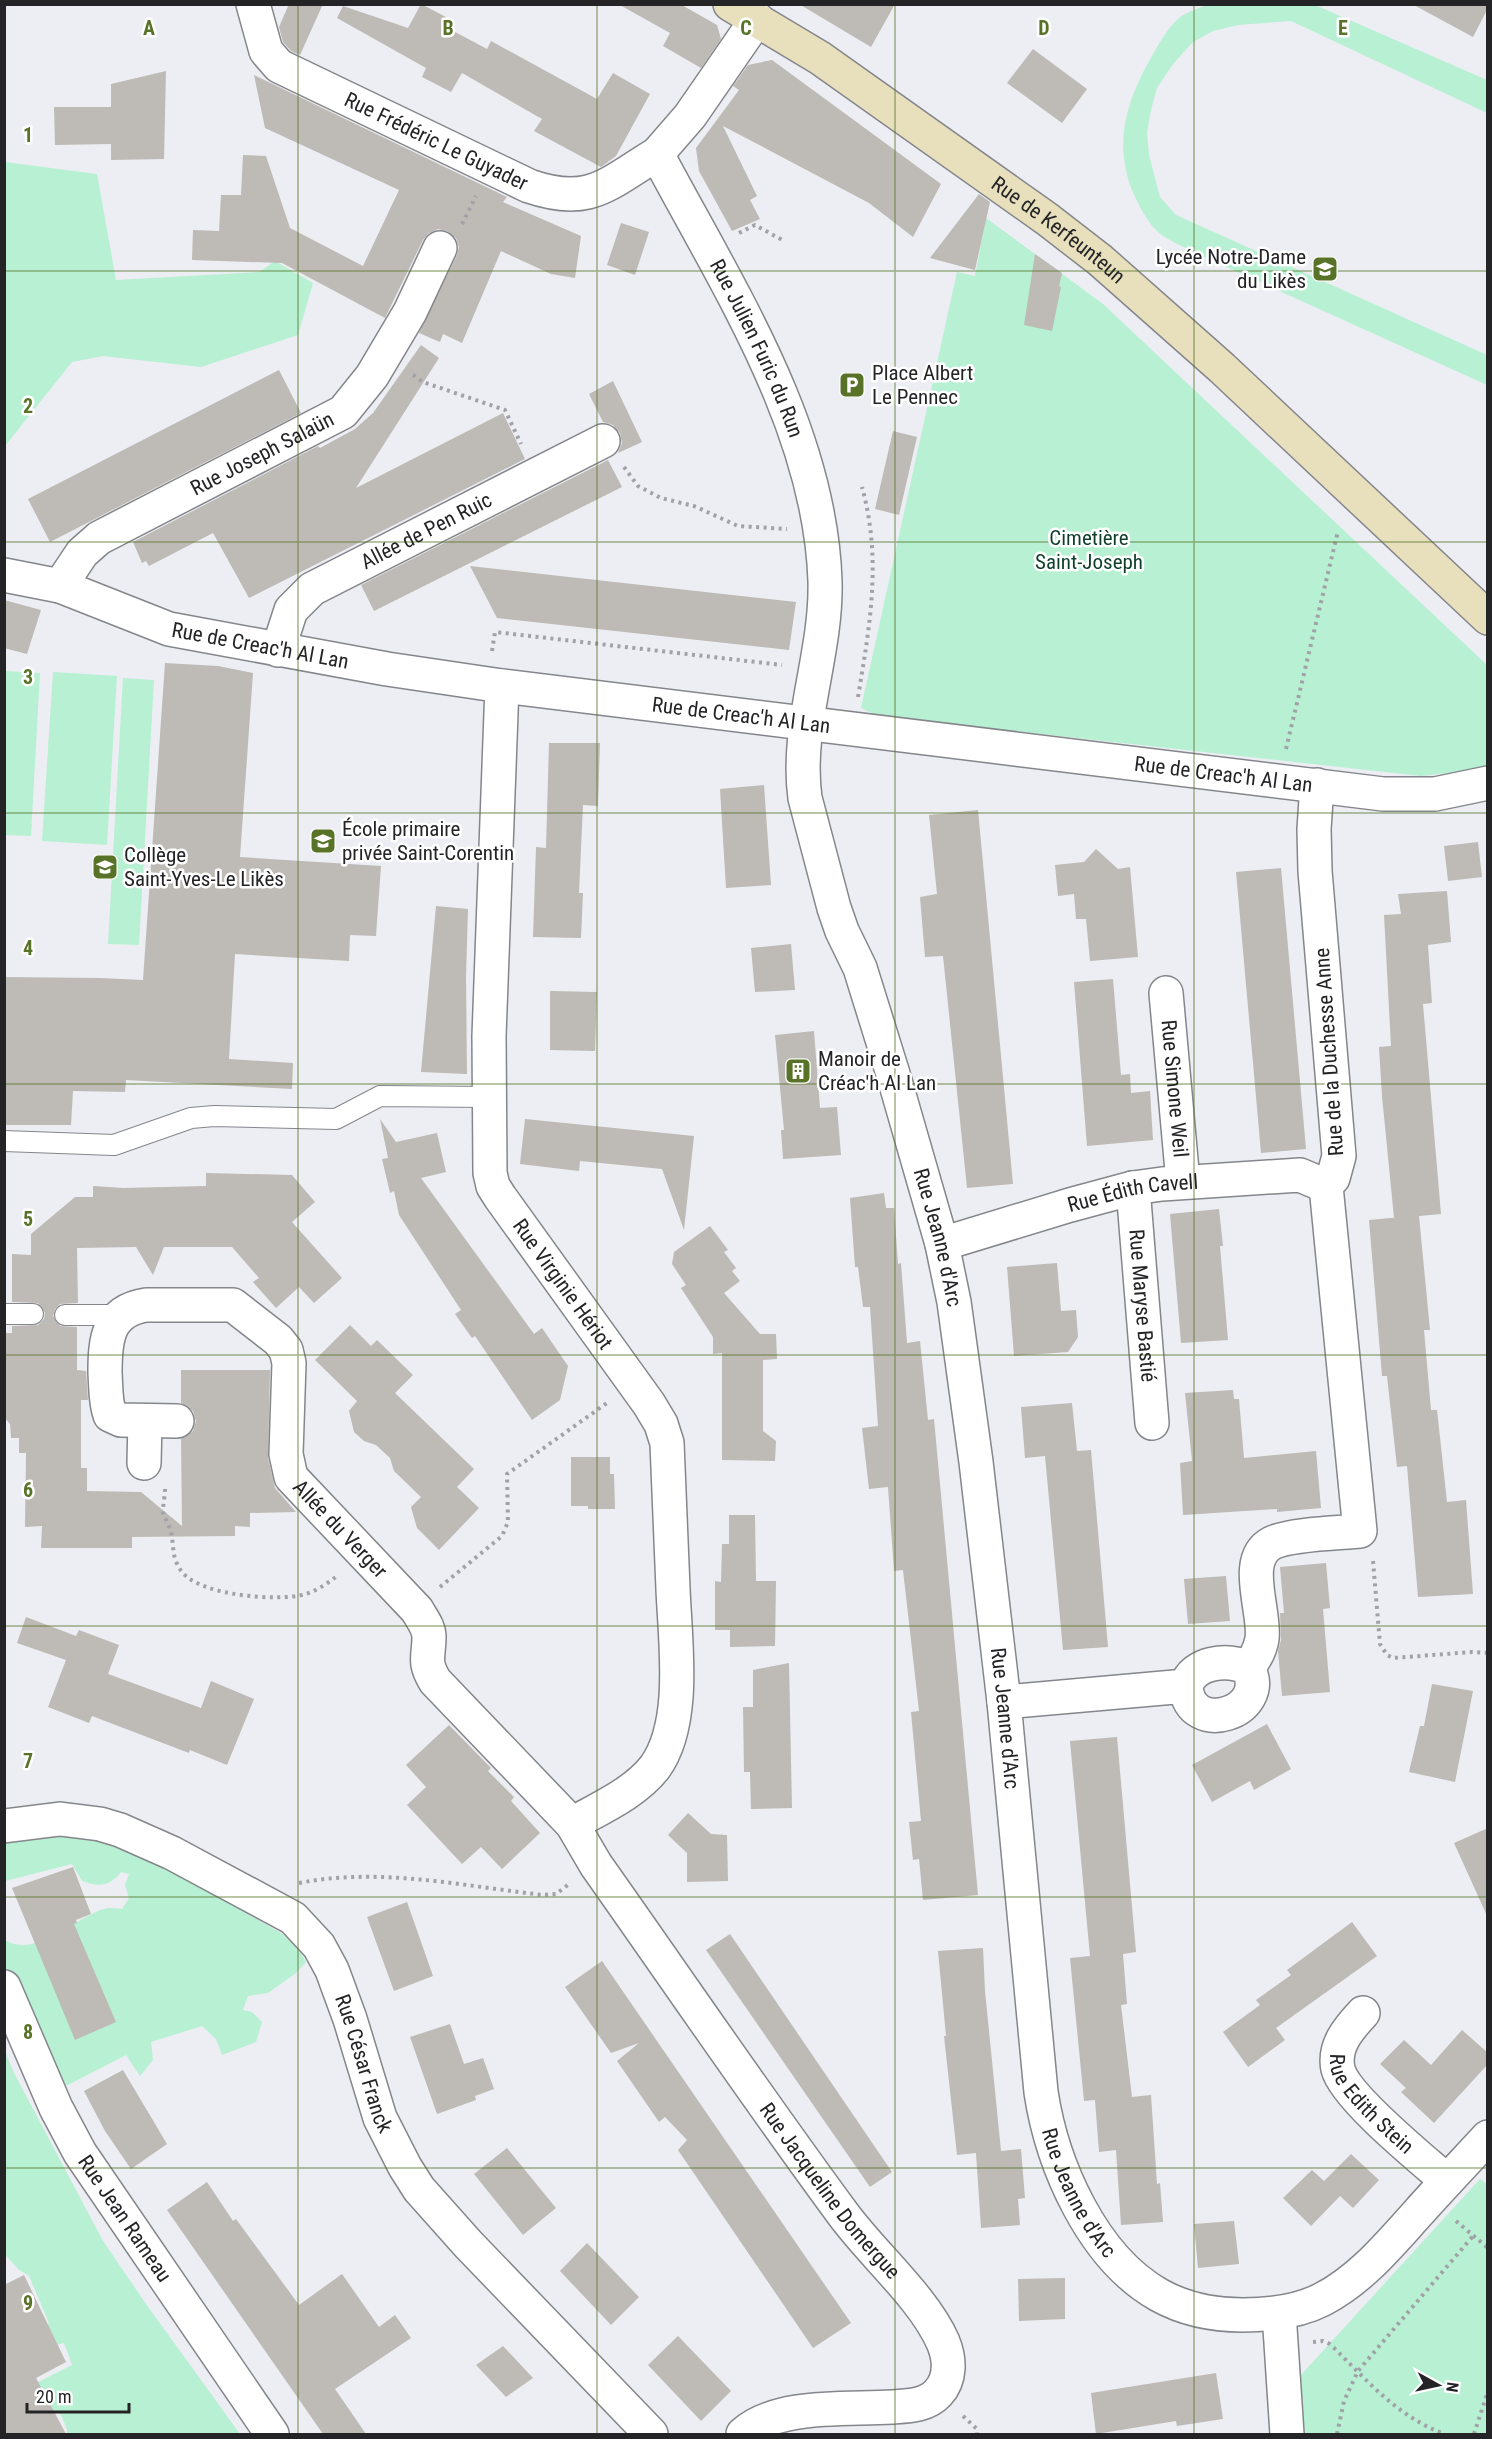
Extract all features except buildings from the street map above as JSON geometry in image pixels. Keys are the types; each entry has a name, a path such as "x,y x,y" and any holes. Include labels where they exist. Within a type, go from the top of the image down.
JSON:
{"main road":[{"name":"Rue de Kerfeunteun","path":"743,12 820,58 1047,219 1116,273 1222,368 1488,618"}],"street":[{"name":"Rue Frédéric Le Guyader","path":"253,4 266,51 279,66 489,168 546,192 560,195 583,195 617,179 657,154"},
{"path":"657,154 690,116 743,12"},
{"name":"Rue Julien Furic du Run","path":"657,154 766,363 788,414 807,471 819,517 825,583 822,633 808,723"},
{"name":"Rue Joseph Salaün","path":"60,586 77,560 99,538 343,412 356,399 384,357 450,240"},
{"name":"Allée de Pen Ruic","path":"278,650 291,610 312,589 603,441"},
{"name":"Rue de Creac'h Al Lan","path":"4,575 60,586 169,629 278,650 495,685 1383,794 1415,796 1488,783"},
{"name":"Rue Virginie Hériot","path":"495,685 489,1024 489,1156 493,1186 649,1404 661,1424 667,1443 676,1662 675,1701 671,1731 665,1750 643,1780 573,1824"},
{"name":"Rue Jeanne d'Arc","path":"808,723 803,783 810,821 842,931 860,968 877,1022 942,1244 954,1302 966,1381 1004,1702 1041,2092 1045,2120 1060,2168 1082,2212 1095,2232 1128,2270 1160,2295 1217,2313 1259,2315 1279,2313 1320,2300 1355,2279 1488,2137"},
{"name":"Rue de la Duchesse Anne","path":"1317,786 1314,829 1315,861 1339,1156 1333,1178 1326,1186 1366,1544"},
{"name":"Rue Simone Weil","path":"1166,993 1183,1182"},
{"name":"Rue Édith Cavell","path":"942,1244 1133,1188 1183,1182 1300,1175 1326,1186"},
{"name":"Rue Maryse Bastié","path":"1133,1188 1152,1423"},
{"name":"Allée du Verger","path":"120,1316 136,1306 146,1305 233,1305 278,1340 289,1358 286,1454 291,1477 417,1610 426,1625 429,1637 426,1663 435,1681 573,1824"},
{"path":"120,1316 111,1328 105,1347 110,1415 121,1420 177,1421"},
{"path":"144,1463 145,1421"},
{"path":"1248,1668 1256,1658 1262,1640 1257,1562 1265,1548 1283,1540 1366,1544"},
{"path":"1230,1663 1248,1668 1252,1676 1251,1696 1240,1707 1216,1716 1197,1712 1190,1705 1186,1686 1194,1671 1205,1666 1230,1663"},
{"path":"1004,1702 1186,1686"},
{"name":"Rue César Franck","path":"4,1826 60,1819 100,1824 120,1830 172,1853 293,1918 319,1946 332,1970 350,2019 380,2118 405,2168 419,2189 468,2244 651,2434"},
{"name":"Rue Jacqueline Domergue","path":"573,1824 596,1865 843,2214 931,2321 948,2354 949,2370 945,2384 930,2400 910,2406 794,2413 764,2421 743,2434"},
{"name":"Rue Jean Rameau","path":"4,1987 56,2108 80,2153 272,2434"},
{"name":"Rue Edith Stein","path":"1363,2013 1340,2043 1338,2069 1342,2080 1355,2098 1447,2181"},
{"path":"1279,2313 1287,2434"}],"lane":[{"path":"4,1141 114,1145 191,1118 214,1116 336,1119 380,1096 489,1097"},
{"path":"4,1314 33,1314"},
{"name":"Allée du Verger","path":"65,1315 120,1316"}],"path":[{"path":"450,240 489,168"},
{"path":"706,248 755,225 784,241"},
{"path":"384,357 423,382 505,410 536,474"},
{"path":"603,441 621,459 630,478 649,493 694,506 738,526 777,529"},
{"path":"853,729 874,584 872,531 862,487"},
{"path":"1285,754 1338,531"},
{"path":"495,685 495,632 816,669"},
{"path":"417,1610 454,1574 502,1536 508,1522 507,1474 594,1414"},
{"path":"144,1463 165,1485 163,1513 171,1531 176,1560 183,1573 202,1586 235,1594 259,1596 304,1594 330,1581 362,1553"},
{"path":"1366,1544 1380,1644 1387,1655 1393,1658 1472,1652 1488,1653"},
{"path":"272,1905 289,1885 317,1879 363,1876 426,1880 543,1895"},
{"path":"1337,2434 1344,2401 1358,2371 1473,2236 1488,2248"},
{"path":"1282,2346 1323,2341 1330,2344 1396,2409 1415,2422 1444,2434"},
{"path":"1474,2434 1488,2391"}],"green space":[{"path":"1208,4 1315,5 1487,80 1487,113 1291,21 1238,25 1213,31 1193,42 1173,64 1157,88 1147,133 1149,155 1160,197 1176,215 1487,355 1487,385 1177,244 1151,224 1138,203 1125,165 1123,146 1128,110 1142,74 1167,31 1182,16"},
{"path":"5,162 97,174 116,280 259,272 275,261 313,283 298,335 201,367 103,356 72,362 5,446"},
{"name":"Cimetière Saint-Joseph","path":"986,218 1103,304 1487,665 1487,769 1421,776 878,716 861,708 957,272 975,276"},
{"path":"5,671 40,673 31,836 5,835"},
{"path":"53,672 117,676 107,845 42,841"},
{"path":"123,678 154,680 139,945 108,944"},
{"path":"49,1833 87,1836 168,1869 281,1933 298,1948 306,1962 296,1973 268,1993 248,1996 243,2010 252,2012 262,2022 256,2042 222,2055 216,2039 202,2026 151,2042 153,2060 140,2076 126,2055 64,2087 5,1969 5,1940 17,1944 42,1941 104,1909 122,1909 129,1898 125,1885 129,1874 121,1872 108,1883 94,1884 82,1881 72,1864 5,1881 5,1838"},
{"path":"4,2049 14,2073 103,2241 240,2434 67,2434 60,2413 48,2409 38,2382 72,2365 64,2343 55,2345 47,2326 49,2323 29,2276 18,2269 5,2254"},
{"path":"1480,2179 1488,2185 1487,2434 1305,2434 1300,2376"}],"place":[{"name":"Lycée Notre-Dame du Likès","path":"1325,269"},
{"name":"Place Albert Le Pennec","path":"852,385"},
{"name":"École primaire privée Saint-Corentin","path":"323,841"},
{"name":"Collège Saint-Yves-Le Likès","path":"105,867"},
{"name":"Manoir de Créac'h Al Lan","path":"798,1071"}]}
